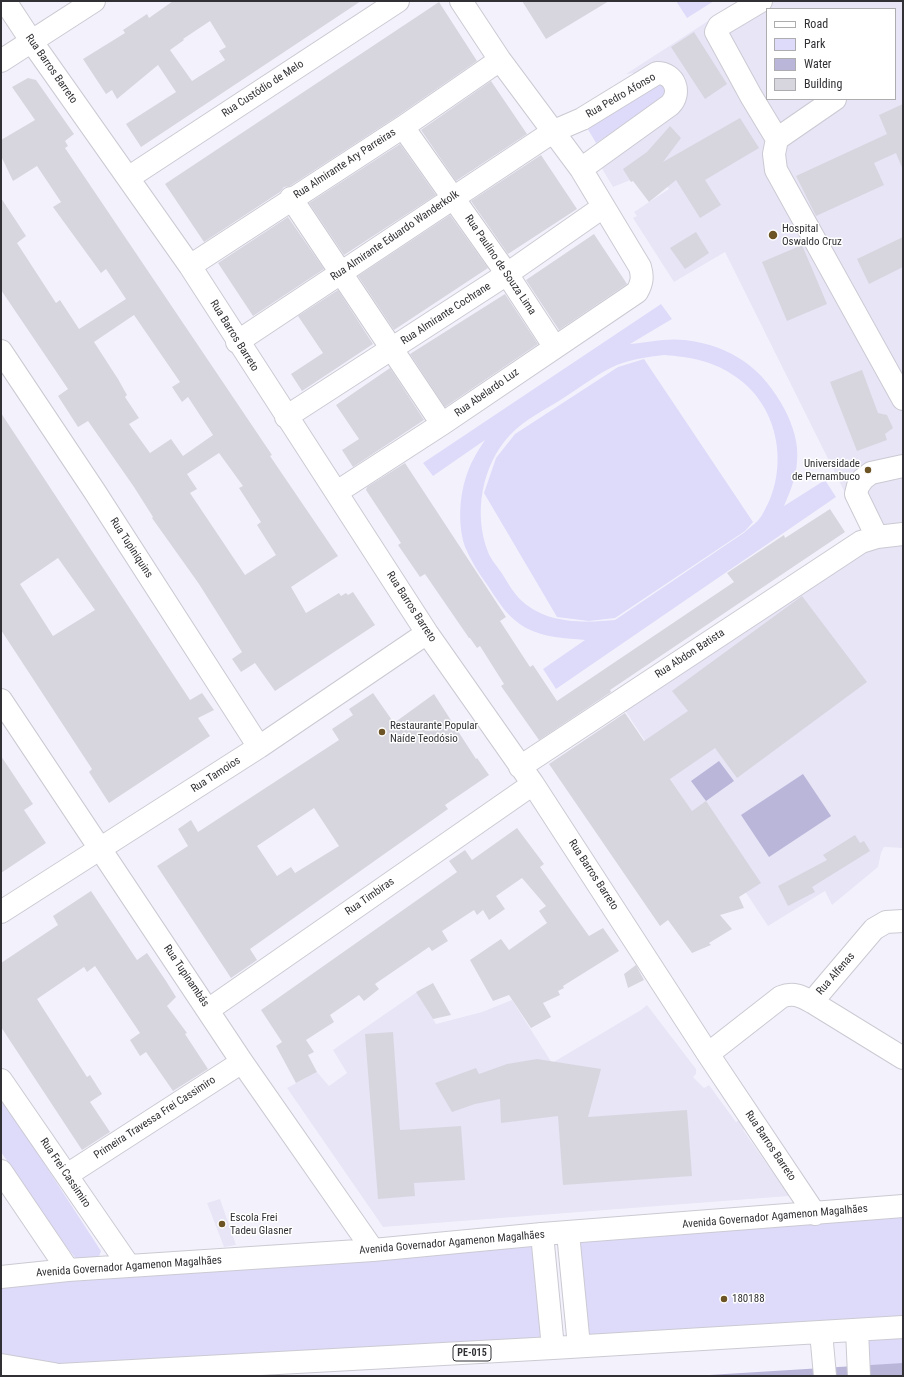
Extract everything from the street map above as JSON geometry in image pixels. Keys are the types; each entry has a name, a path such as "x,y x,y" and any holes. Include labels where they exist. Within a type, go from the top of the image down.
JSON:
{"main road":[{"name":"Rua Barros Barreto","path":"5,1 32,42 190,266 237,342 337,492 427,633 533,784 708,1054 815,1214"},
{"path":"1,61 94,1"},
{"name":"Rua Custódio de Melo","path":"128,178 398,1"},
{"path":"461,1 500,60 581,169 603,207"},
{"path":"761,1 719,26 716,32 751,96 777,139 774,154 776,170 903,399"},
{"name":"Rua Almirante Ary Parreiras","path":"190,266 291,198 403,126 500,60"},
{"name":"Rua Pedro Afonso","path":"554,131 582,119 657,73 665,74 673,80 677,92 670,105 581,169"},
{"path":"777,139 834,100"},
{"name":"Rua Paulino de Souza Lima","path":"403,126 507,274 554,346"},
{"name":"Rua Almirante Eduardo Wanderkolk","path":"237,342 340,272 554,131"},
{"path":"291,198 391,350 442,424"},
{"name":"Rua Almirante Cochrane","path":"286,417 507,274 603,207"},
{"name":"Rua Abelardo Luz","path":"337,492 442,424 554,346 637,292 641,285 642,275 640,267 603,207"},
{"name":"Rua Tupiniquins","path":"1,351 95,492 259,747"},
{"path":"903,466 871,473 863,479 858,486 856,494 869,540 903,534"},
{"name":"Rua Abdon Batista","path":"520,767 869,540"},
{"name":"Rua Tamoios","path":"1,912 259,747 427,633"},
{"name":"Rua Tupinambás","path":"1,700 101,848 242,1062 373,1250"},
{"name":"Rua Timbiras","path":"208,1010 533,784"},
{"name":"Rua Alfenas","path":"708,1054 781,997 792,995 800,996 812,1002 874,929 886,922 903,921"},
{"path":"812,1002 903,1058"},
{"name":"Primeira Travessa Frei Cassimiro","path":"67,1175 242,1062"},
{"name":"Rua Frei Cassimiro","path":"1,1080 129,1266"},
{"path":"1,1171 68,1270"},
{"name":"Avenida Governador Agamenon Magalhães","path":"1,1277 68,1270 373,1250 542,1234 903,1206"},
{"path":"568,1233 579,1346"},
{"path":"542,1234 553,1348"},
{"name":"PE-015","path":"48,1375 821,1332 857,1340 903,1327"},
{"path":"821,1332 825,1376"},
{"path":"857,1340 859,1376"},
{"path":"1,1365 48,1375"}],"shaded area":[{"name":"Universidade de Pernambuco","path":"739,1 903,1 903,848 884,847 878,867 832,905 825,891 768,926 622,706 868,546 850,503 725,252 674,282 633,218 637,216 634,212 669,189 658,169 613,187 598,162 669,119 635,73 626,74"},
{"path":"417,992 436,1024 482,1012 512,1000 552,1063 647,1005 696,1069 696,1074 693,1077 704,1088 709,1085 736,1122 743,1118 749,1126 743,1130 789,1196 383,1227 287,1088 317,1072 329,1086 347,1073 333,1050"},
{"name":"Escola Frei Tadeu Glasner","path":"220,1199 236,1245 224,1247 207,1203"}],"green space":[{"path":"676,1 714,1 687,18"},
{"path":"659,81 665,83 667,97 596,143 586,126"},
{"path":"661,304 672,319 630,344 664,340 685,340 702,343 717,348 744,362 767,382 785,410 795,435 797,449 796,468 792,485 784,506 825,480 836,497 556,689 543,669 585,640 540,634 526,628 514,620 500,604 475,567 465,547 462,536 460,514 465,479 476,454 485,440 433,476 423,463","holes":["664,355 702,361 719,367 736,377 751,390 763,405 771,422 776,440 778,459 776,479 771,497 762,515 745,532 615,620 591,622 566,620 554,618 532,609 522,601 511,588 489,555 483,537 481,521 483,490 487,475 500,447 516,429 536,414 617,365 646,357"]},
{"path":"644,359 753,522 745,531 615,618 589,621 557,617 484,493 496,458 515,434 618,367"},
{"path":"1,1097 101,1251 98,1259 78,1261 68,1249 1,1152"},
{"path":"903,1206 903,1376 859,1376 857,1330 579,1346 568,1233"},
{"path":"542,1234 553,1348 1,1376 1,1277"}],"water":[{"path":"719,761 734,781 706,801 691,781"},
{"path":"803,774 831,816 769,857 741,815"},
{"path":"903,1363 903,1376 693,1376"}],"building":[{"path":"173,1 361,1 141,147 126,124 176,92 158,65 117,99 112,90 106,94 83,59 125,33 123,30 147,14 149,18","holes":["210,21 226,47 219,51 225,60 192,81 170,50 184,40 183,39"]},
{"path":"522,1 609,1 546,39"},
{"path":"439,2 477,61 396,117 290,186 284,187 280,192 204,242 165,184"},
{"path":"694,32 727,84 705,99 671,47"},
{"path":"28,78 36,80 74,134 65,141 68,146 65,148 272,455 270,456 338,556 291,587 306,613 339,593 341,596 346,593 348,595 353,592 375,625 275,691 255,663 241,672 232,659 242,652 199,584 152,518 153,517 134,487 88,421 78,427 58,396 68,389 1,290 1,198 26,236 17,243 56,303 60,300 79,329 126,299 106,269 101,273 53,207 61,202 37,166 13,181 1,156 1,140 35,120 12,87","holes":["134,315 180,382 172,387 182,402 188,397 213,435 183,456 171,439 150,453 129,424 139,418 125,397 127,395 118,379 94,342","219,453 243,486 239,488 261,522 257,525 276,555 245,575 190,493 197,489 187,474"]},
{"path":"491,81 527,134 456,181 421,130"},
{"path":"903,104 903,170 896,153 874,163 884,185 816,216 796,176 887,134 879,115"},
{"path":"740,118 759,148 705,180 721,205 700,218 676,180 649,202 633,181 631,182 623,169 647,152 670,126 681,138 663,162"},
{"path":"400,144 436,195 344,255 309,203"},
{"path":"541,155 577,209 508,254 471,201"},
{"path":"450,215 488,268 394,330 358,276"},
{"path":"288,217 324,269 253,316 218,263"},
{"path":"696,232 709,253 685,269 670,248"},
{"path":"594,234 627,284 559,330 526,280"},
{"path":"903,237 903,267 869,284 857,259"},
{"path":"802,245 827,304 787,321 762,262"},
{"path":"338,290 373,344 302,391 291,374 323,353 298,316"},
{"path":"505,294 538,344 445,407 410,354"},
{"path":"390,368 424,420 353,467 342,450 359,439 336,405"},
{"path":"862,370 878,413 887,415 893,428 885,434 887,440 857,451 830,382"},
{"path":"1,413 190,700 202,693 214,710 198,718 210,736 109,803 89,772 92,769 1,630","holes":["58,558 95,610 53,636 20,584"]},
{"path":"405,463 506,617 500,621 530,667 533,665 557,701 734,582 727,573 784,535 785,538 830,509 845,532 610,690 611,692 539,740 501,686 504,684 480,646 477,648 469,638 425,574 420,577 398,545 401,543 366,490 367,487"},
{"path":"802,596 867,682 737,778 715,748 670,779 692,811 706,801 761,883 739,897 744,908 720,915 732,929 709,943 711,945 692,953 668,920 660,926 549,764 625,713 644,741 688,711 672,691"},
{"path":"373,693 394,723 434,694 476,759 477,758 489,775 445,805 448,809 250,949 257,960 231,978 157,866 188,846 178,829 191,820 198,832 339,740 332,729 353,715 349,709","holes":["314,808 339,846 295,873 291,867 277,876 257,846"]},
{"path":"1,756 33,804 24,810 46,843 1,873"},
{"path":"517,828 544,864 540,867 589,936 603,928 619,951 563,986 564,988 558,991 560,995 543,1003 551,1017 531,1028 509,995 493,1001 470,960 501,939 509,950 547,923 539,911 546,906 522,878 496,896 505,909 489,920 483,910 477,915 474,910 442,931 448,941 432,951 429,947 375,984 379,989 364,1001 359,995 330,1015 334,1022 306,1040 314,1052 308,1055 317,1072 296,1083 276,1046 282,1042 261,1010 457,872 449,861 465,850 472,860"},
{"path":"855,835 860,843 864,841 870,851 812,887 815,892 788,906 778,886 827,860 823,855"},
{"path":"91,891 137,960 147,953 166,981 176,997 167,1006 187,1033 185,1034 208,1069 173,1091 146,1052 140,1056 130,1040 140,1033 95,966 87,972 84,967 37,999 87,1077 90,1075 102,1094 90,1102 110,1132 82,1150 1,1027 1,963 58,925 53,916"},
{"path":"636,965 644,980 628,988 624,974"},
{"path":"433,983 451,1015 433,1019 416,992"},
{"path":"393,1032 400,1130 461,1126 465,1180 414,1183 415,1196 378,1199 365,1034"},
{"path":"537,1059 601,1069 588,1117 687,1110 692,1176 563,1185 558,1116 501,1123 500,1099 475,1104 452,1112 435,1083 476,1068 479,1074 507,1064"}],"place":[{"name":"Hospital Oswaldo Cruz","path":"773,235"},
{"name":"Universidade de Pernambuco","path":"868,470"},
{"name":"Restaurante Popular Naíde Teodósio","path":"382,732"},
{"name":"Escola Frei Tadeu Glasner","path":"222,1224"},
{"name":"180188","path":"724,1299"}]}
